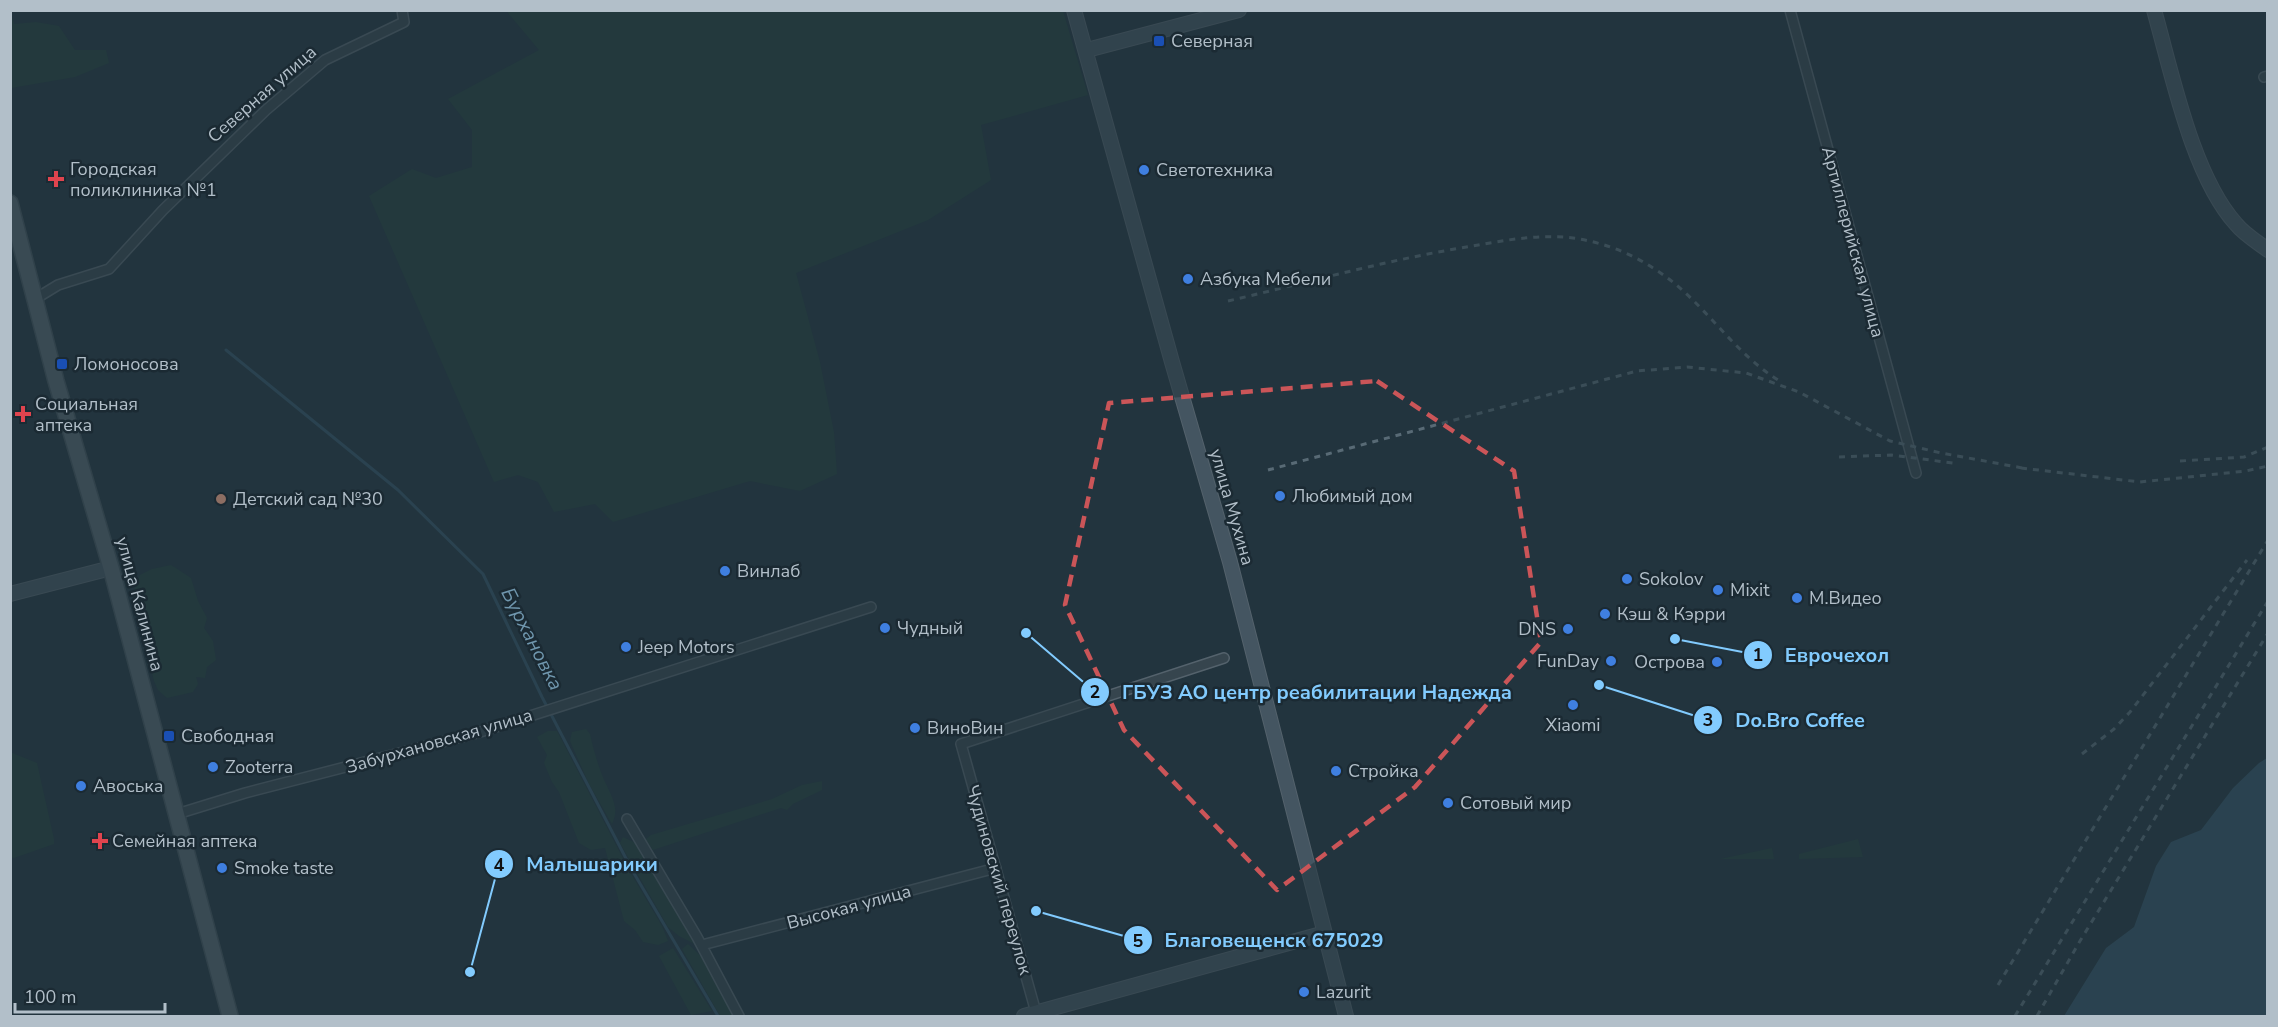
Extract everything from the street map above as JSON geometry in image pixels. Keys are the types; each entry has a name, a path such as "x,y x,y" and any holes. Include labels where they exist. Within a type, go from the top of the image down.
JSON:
{"main road":[{"name":"улица Мухина","path":"1074,10 1230,562 1346,1017"},
{"path":"1087,50 1239,10"},
{"path":"2154,10 2190,137 2214,192 2236,224 2268,250"},
{"name":"улица Калинина","path":"10,203 56,381 111,568 230,1017"},
{"path":"10,594 111,568"},
{"path":"1033,1015 1325,933"}],"street":[{"name":"Северная улица","path":"35,299 58,285 109,269 163,210 266,110 325,60 404,22 402,10"},
{"name":"Артиллерийская улица","path":"1790,10 1916,473"},
{"name":"Забурхановская улица","path":"177,814 244,793 456,740 871,607"},
{"name":"Чудиновский переулок","path":"1033,1015 996,868 961,744 1224,658"},
{"path":"627,819 702,945 739,1017"},
{"name":"Высокая улица","path":"702,945 996,868"}],"highlighted area":[{"path":"1377,381 1514,471 1541,642 1415,787 1277,890 1124,730 1065,605 1109,403"}],"green space":[{"path":"508,11 1063,11 1088,95 981,125 991,180 928,220 796,273 820,362 834,432 837,474 800,491 750,481 613,522 595,504 554,512 538,482 518,475 494,482 369,196 412,169 436,178 472,167 472,130 448,99 539,50"},
{"path":"11,13 14,24 36,22 59,26 75,50 106,50 109,63 75,77 11,88"},
{"path":"171,565 191,578 198,601 207,618 204,628 213,641 216,660 207,667 205,678 196,677 198,684 193,692 167,698 158,690 154,681 133,593 140,575 152,569"},
{"path":"586,729 590,734 598,765 615,805 612,824 589,784 570,741 572,732"},
{"path":"548,731 557,731 668,941 658,945 643,942 635,930 624,921 605,848 591,850 579,843 559,792 544,763 547,755 537,737"},
{"path":"10,752 37,763 54,839 54,844 14,858 10,857"},
{"path":"822,781 822,790 793,804 787,810 781,808 653,850 645,840 651,835 772,799 802,785"},
{"path":"623,837 646,848 697,935 695,944 668,927 620,843"},
{"path":"1858,839 1863,857 1799,859 1799,854"},
{"path":"1772,848 1774,859 1720,859"},
{"path":"688,944 710,965 735,1016 720,1016 682,949"},
{"path":"673,948 712,1011 691,1015 659,956"}],"water":[{"path":"2267,758 2267,1016 2064,1016 2106,948 2134,927 2156,866 2171,842 2201,830 2233,788"}],"waterway":[{"name":"Бурхановка","path":"226,350 398,490 483,574 542,697 632,870 718,1016"}],"railway":[{"path":"1228,301 1442,251 1523,238 1573,238 1615,248 1653,268 1686,294 1745,354 1778,380"},
{"path":"1268,470 1637,371 1687,367 1746,373 1799,392 1890,441 2028,469"},
{"path":"2180,461 2244,457 2268,447"},
{"path":"1839,457 1891,455 1953,463"},
{"path":"2021,468 2140,482 2246,471 2268,466"},
{"path":"1998,985 2268,540"},
{"path":"2082,754 2114,729 2130,712 2247,560"},
{"path":"2015,1016 2268,601"},
{"path":"2037,1016 2080,941 2268,633"}],"place":[{"name":"Северная","path":"1159,41"},
{"name":"Светотехника","path":"1144,170"},
{"name":"Городская поликлиника №1","path":"56,179"},
{"name":"Азбука Мебели","path":"1188,279"},
{"name":"Ломоносова","path":"62,364"},
{"name":"Социальная аптека","path":"23,414"},
{"name":"Любимый дом","path":"1280,496"},
{"name":"Детский сад №30","path":"221,499"},
{"name":"Винлаб","path":"725,571"},
{"name":"Sokolov","path":"1627,579"},
{"name":"Mixit","path":"1718,590"},
{"name":"М.Видео","path":"1797,598"},
{"name":"Кэш & Кэрри","path":"1605,614"},
{"name":"Чудный","path":"885,628"},
{"name":"DNS","path":"1568,629"},
{"name":"ГБУЗ АО центр реабилитации Надежда","path":"1026,633"},
{"name":"Еврочехол","path":"1675,639"},
{"name":"Jeep Motors","path":"626,647"},
{"name":"FunDay","path":"1611,661"},
{"name":"Острова","path":"1717,662"},
{"name":"Do.Bro Coffee","path":"1599,685"},
{"name":"Xiaomi","path":"1573,705"},
{"name":"ВиноВин","path":"915,728"},
{"name":"Свободная","path":"169,736"},
{"name":"Zooterra","path":"213,767"},
{"name":"Стройка","path":"1336,771"},
{"name":"Авоська","path":"81,786"},
{"name":"Сотовый мир","path":"1448,803"},
{"name":"Семейная аптека","path":"100,841"},
{"name":"Smoke taste","path":"222,868"},
{"name":"Благовещенск 675029","path":"1036,911"},
{"name":"Малышарики","path":"470,972"},
{"name":"Lazurit","path":"1304,992"}]}
